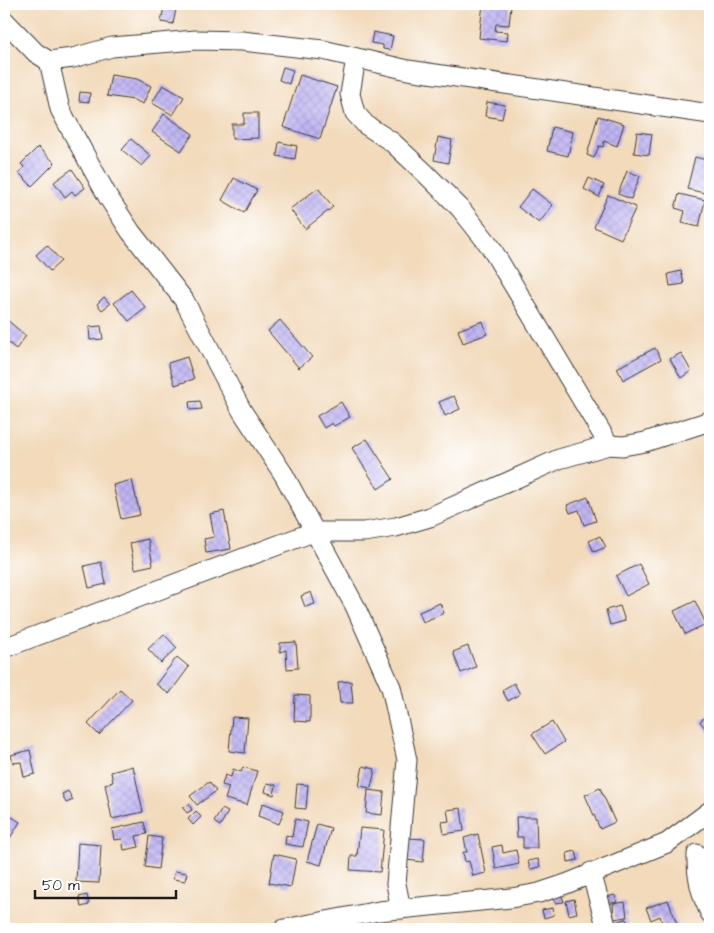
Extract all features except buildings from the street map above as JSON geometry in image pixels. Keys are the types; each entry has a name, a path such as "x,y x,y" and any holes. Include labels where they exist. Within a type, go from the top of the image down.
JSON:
{"street":[{"path":"4,20 36,53 49,61 73,58 112,47 196,40 242,41 297,46 408,70 710,114"},
{"path":"356,58 350,94 355,113 366,125 392,142 425,173 460,208 490,246 608,445"},
{"path":"49,61 60,109 108,198 131,232 184,300 242,411 284,475 370,637 391,687 407,760 396,884 400,910"},
{"path":"4,648 313,532 364,532 396,527 438,513 559,459 608,445 623,446 645,442 710,421"},
{"path":"284,929 348,915 511,898 566,884 591,872 628,860 667,843 710,811"},
{"path":"678,836 704,857 697,867 704,901 710,913"},
{"path":"591,872 607,929"}]}
